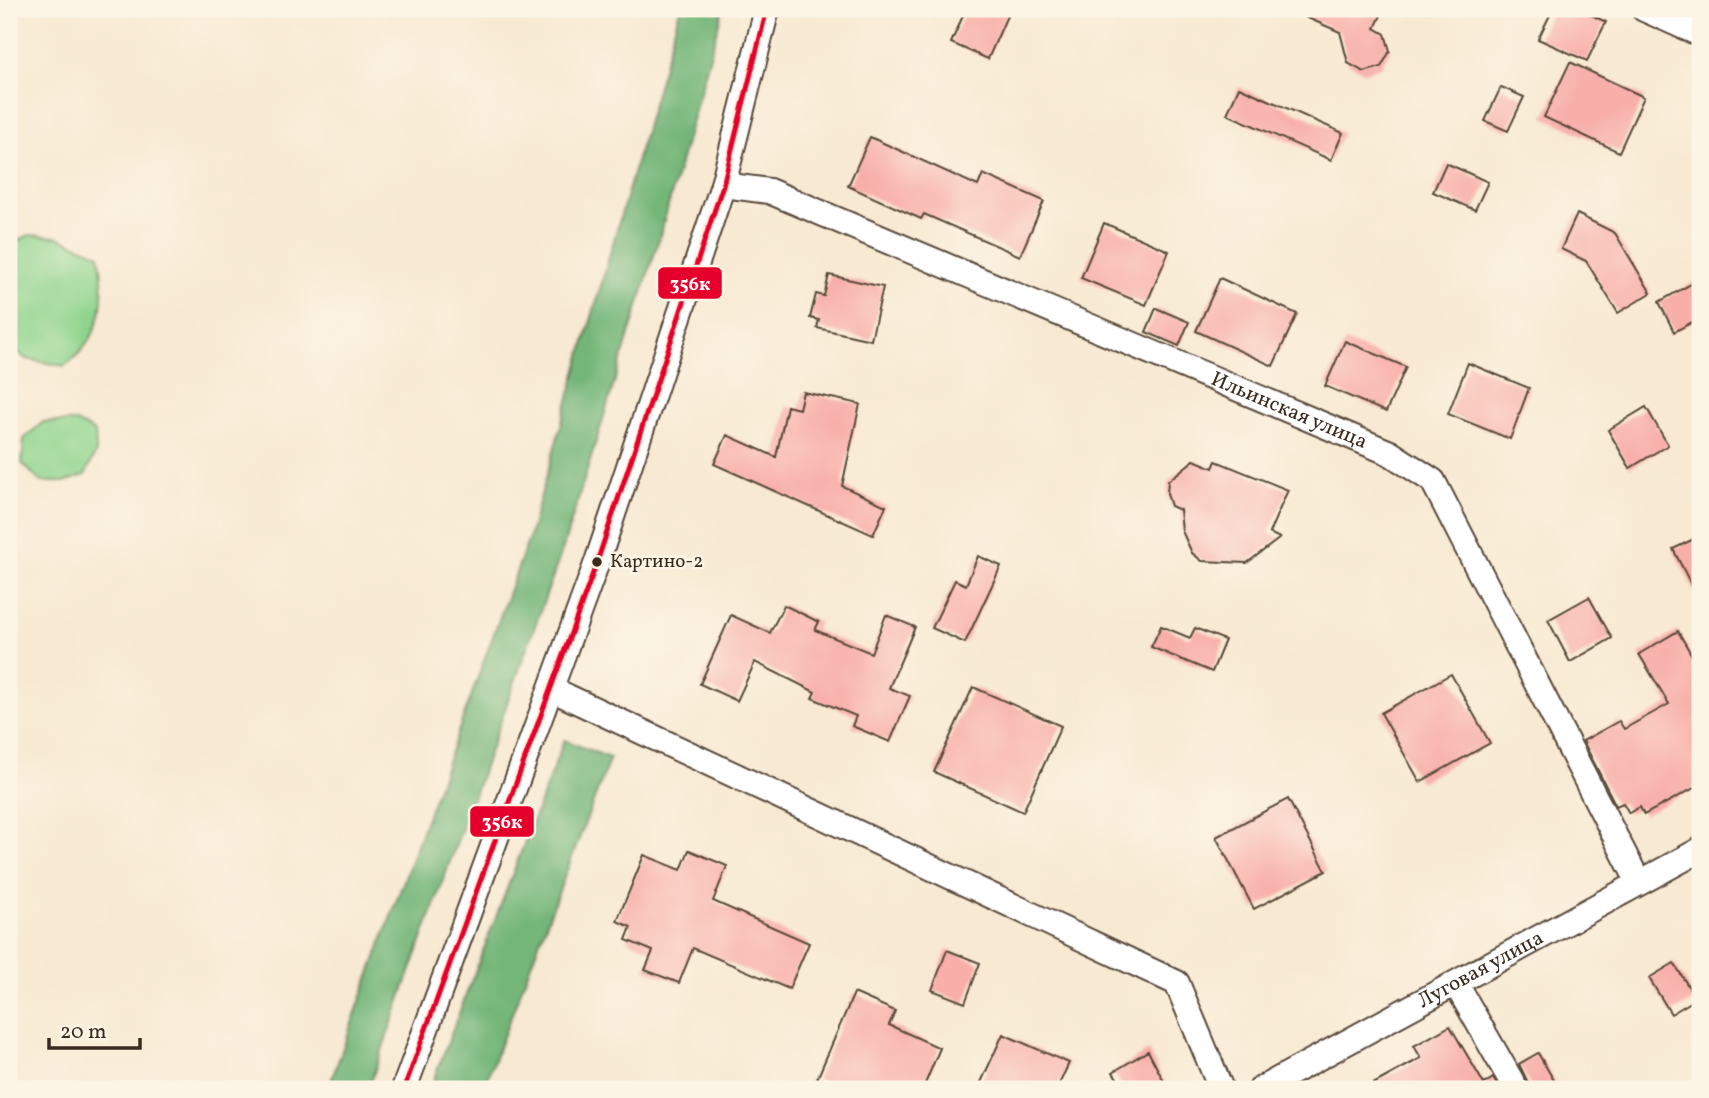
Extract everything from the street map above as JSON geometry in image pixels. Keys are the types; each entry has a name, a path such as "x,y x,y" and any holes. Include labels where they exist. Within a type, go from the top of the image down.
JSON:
{"street":[{"path":"404,1089 551,689 723,185 766,9"},
{"path":"1644,9 1700,34"},
{"name":"Ильинская улица","path":"723,185 769,191 1390,453 1433,481 1638,881"},
{"path":"551,689 1177,983 1221,1089"},
{"name":"Луговая улица","path":"1261,1089 1638,881 1700,850"},
{"path":"1455,984 1516,1089"}],"green space":[{"path":"680,9 723,9 659,239 563,548 368,1089 328,1089 529,537"},
{"path":"29,235 57,237 99,254 102,302 99,317 87,343 64,366 26,359 9,344 9,245"},
{"path":"43,422 76,422 95,432 96,452 85,475 65,482 41,482 22,463 24,439"},
{"path":"564,740 610,758 483,1089 430,1089"}],"building":[{"path":"966,9 1010,9 988,59 951,43"},
{"path":"1287,9 1384,9 1375,28 1385,34 1390,51 1381,67 1364,72 1348,63 1340,32"},
{"path":"1553,9 1579,9 1606,22 1587,61 1538,39"},
{"path":"1570,62 1644,97 1619,152 1544,117"},
{"path":"1239,87 1343,133 1331,160 1227,114"},
{"path":"1501,87 1524,97 1508,131 1485,121"},
{"path":"870,137 978,186 983,174 1044,201 1020,256 924,214 921,219 848,186"},
{"path":"1446,163 1488,182 1475,210 1433,192"},
{"path":"1577,214 1615,233 1651,293 1618,313 1586,261 1561,249"},
{"path":"1104,223 1169,251 1146,305 1081,278"},
{"path":"829,275 883,287 871,340 817,328 819,320 810,318 816,294 824,296"},
{"path":"1220,278 1297,314 1273,366 1196,331"},
{"path":"1700,279 1700,318 1674,332 1659,302"},
{"path":"1156,308 1189,322 1179,346 1146,332"},
{"path":"1345,341 1406,367 1386,412 1325,386"},
{"path":"1468,363 1529,388 1510,439 1448,414"},
{"path":"803,392 860,404 842,486 886,506 873,535 714,464 727,435 776,457 787,406 799,409"},
{"path":"1646,407 1668,445 1630,468 1608,430"},
{"path":"1194,460 1213,468 1216,461 1288,490 1269,533 1280,538 1247,563 1202,561 1192,553 1182,531 1180,510 1171,506 1167,494 1168,481"},
{"path":"1700,536 1700,602 1673,549"},
{"path":"978,556 1001,566 965,643 932,628 955,580 966,585"},
{"path":"1589,597 1612,638 1570,662 1548,620"},
{"path":"784,605 819,622 815,630 871,653 886,615 915,627 889,688 910,696 890,742 852,726 856,716 812,698 815,692 755,662 737,701 700,684 731,615 770,633"},
{"path":"1161,626 1190,638 1195,628 1225,640 1212,672 1151,647"},
{"path":"1678,631 1700,670 1700,785 1644,815 1640,807 1629,813 1623,803 1616,806 1583,741 1619,721 1624,729 1669,704 1639,654"},
{"path":"1451,674 1490,743 1420,782 1381,713"},
{"path":"973,687 1061,726 1023,812 934,772"},
{"path":"1288,799 1326,871 1254,909 1216,837"},
{"path":"689,850 727,866 713,901 809,943 789,989 693,948 679,983 645,970 653,951 626,940 631,927 617,921 644,855 681,870"},
{"path":"947,950 980,963 965,1003 932,990"},
{"path":"1674,963 1696,999 1671,1014 1649,978"},
{"path":"854,993 895,1011 889,1025 940,1048 923,1089 840,1089 817,1079"},
{"path":"1450,1026 1484,1084 1493,1078 1499,1089 1364,1089 1421,1058 1414,1046"},
{"path":"1003,1034 1069,1063 1057,1089 978,1089"},
{"path":"1148,1051 1168,1089 1124,1089 1113,1072"},
{"path":"1538,1053 1559,1089 1531,1089 1519,1064"}],"transit line":[{"name":"356к","path":"404,1089 597,562 723,185 767,9"}],"place":[{"name":"Картино-2","path":"597,562"}]}
